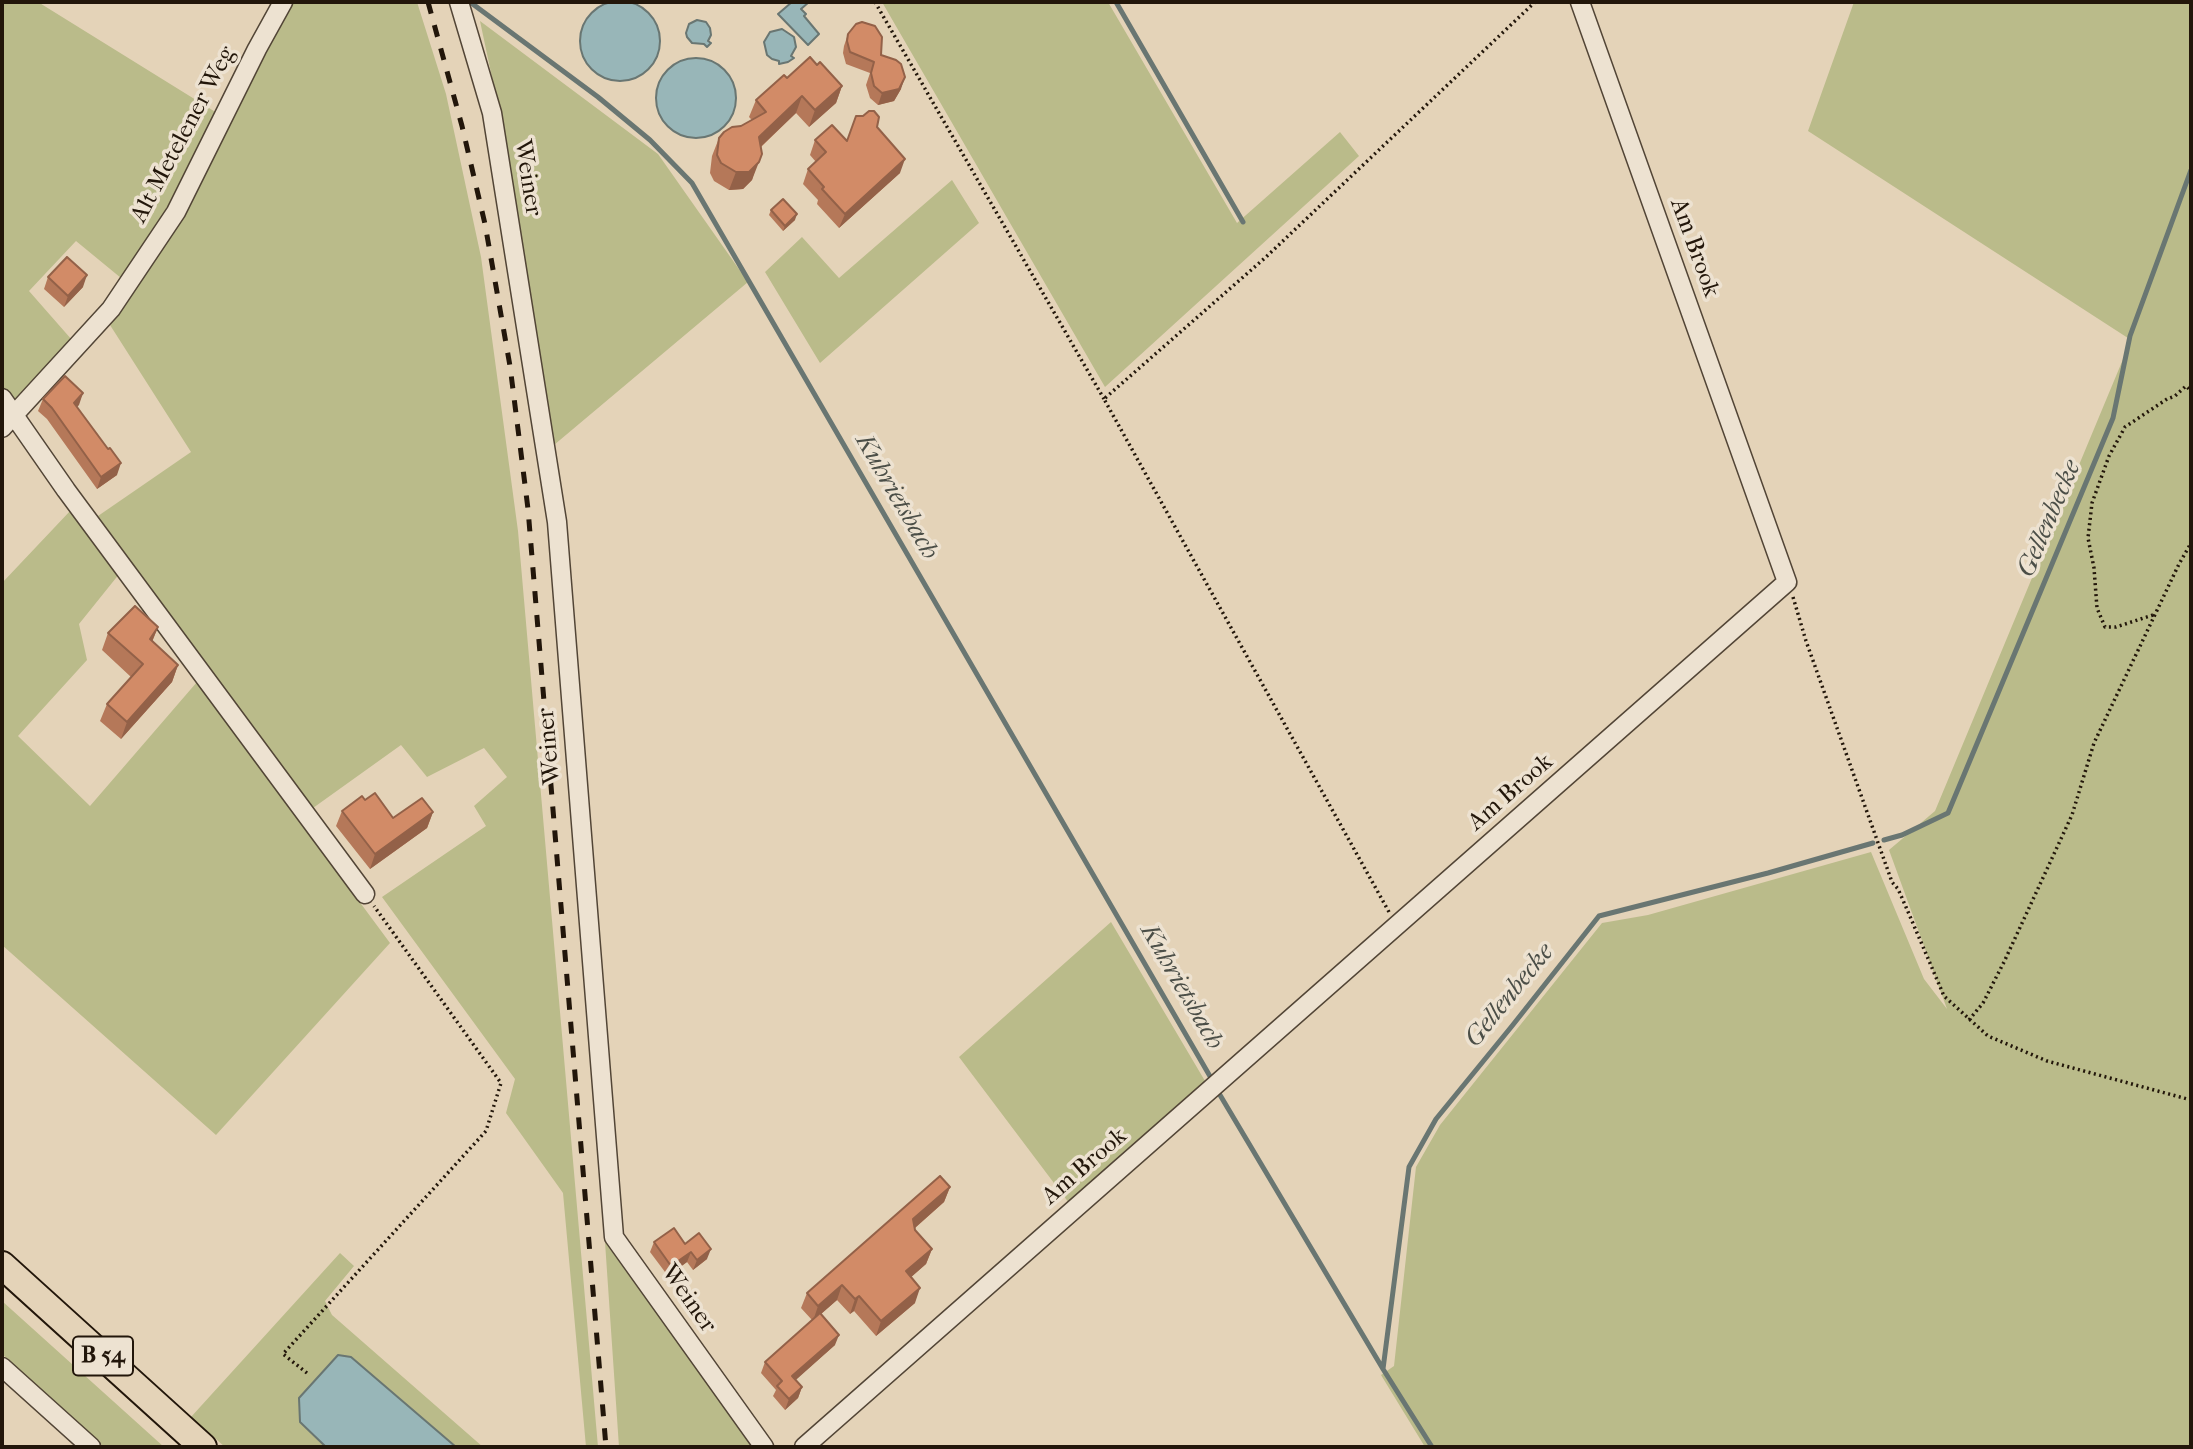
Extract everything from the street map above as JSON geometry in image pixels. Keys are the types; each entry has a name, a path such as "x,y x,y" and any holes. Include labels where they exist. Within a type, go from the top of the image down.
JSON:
{"highway":[{"name":"B 54","path":"2,1265 203,1447"}],"street":[{"name":"Alt Metelener Weg","path":"8,422 111,309 176,212 257,49 284,2"},
{"name":"Weiner","path":"459,2 492,113 557,522 614,1237 764,1447"},
{"name":"Am Brook","path":"804,1447 1787,582 1580,2"},
{"path":"2,398 8,422 66,490 365,894"},
{"path":"2,1367 91,1447"}],"path":[{"path":"875,2 1104,399 1397,926"},
{"path":"1104,399 1266,257 1535,2"},
{"path":"2155,614 2116,626 2105,626 2097,608 2094,568 2088,538 2092,503 2109,456 2125,427 2175,396 2186,386 2191,391"},
{"path":"1969,1020 1994,983 2072,815 2094,743 2191,543"},
{"path":"1787,582 1798,607 1806,641 1892,882 1898,889 1944,996 1989,1036 2047,1061 2191,1100"},
{"path":"307,1373 283,1354 486,1131 501,1083 365,894"}],"green space":[{"path":"2,2 38,2 217,113 170,208 121,278 76,241 29,291 72,340 14,402 2,385"},
{"path":"292,2 417,2 446,94 481,257 518,531 598,1447 586,1447 563,1193 506,1113 515,1079 382,897 486,826 474,806 507,777 484,748 427,777 401,745 313,808 250,726 98,516 191,452 110,325 187,211 265,48"},
{"path":"882,2 1108,2 1237,223 1340,132 1359,156 1105,387"},
{"path":"1854,2 2191,2 2191,1447 1425,1447 1381,1375 1394,1366 1416,1167 1440,1125 1602,923 1648,915 1871,852 1924,979 1947,1009 1889,850 1935,811 2131,340 1808,131"},
{"path":"480,21 658,154 748,282 554,445 503,129"},
{"path":"952,180 979,223 820,363 765,272 802,237 839,278"},
{"path":"71,510 120,573 79,624 87,660 18,736 90,806 197,682 390,943 216,1135 2,945 2,583"},
{"path":"1111,922 1205,1081 1069,1203 959,1057"},
{"path":"605,1242 754,1447 619,1447"},
{"path":"340,1253 354,1266 325,1301 332,1315 483,1447 456,1447 351,1357 300,1422 326,1447 225,1447 191,1417"},
{"path":"2,1301 164,1447 104,1447 2,1354"}],"water":[{"path":"620,1 635,4 648,13 657,26 660,41 657,56 648,69 635,78 620,81 605,78 592,69 583,56 580,41 583,26 592,13 605,4"},
{"path":"792,2 809,2 801,9 819,34 808,45 778,14"},
{"path":"697,20 706,22 710,28 708,41 711,43 707,47 704,44 692,43 687,37 689,24"},
{"path":"782,29 794,37 796,47 791,56 794,58 779,64 779,61 767,55 764,42 770,32"},
{"path":"688,58 704,58 718,65 729,76 736,90 733,113 718,131 704,138 688,138 674,131 663,120 656,106 656,90 663,76 674,65"},
{"path":"338,1355 351,1357 456,1447 326,1447 300,1422 299,1398"}],"building":[{"path":"862,22 875,26 882,37 881,55 901,64 905,77 899,89 882,93 874,86 871,73 874,62 850,52 848,34 856,24"},
{"path":"810,57 817,65 820,62 842,86 815,110 802,96 759,137 762,154 759,162 749,172 736,172 721,163 717,155 719,138 724,132 766,112 756,100 784,75 787,78"},
{"path":"874,111 879,117 877,127 905,159 845,214 808,169 826,152 815,140 832,125 847,141 856,116 863,116"},
{"path":"783,199 797,214 785,226 771,210"},
{"path":"67,257 87,275 68,296 48,277"},
{"path":"65,376 83,393 74,403 121,463 101,477 43,399"},
{"path":"135,606 158,627 150,639 178,665 127,722 107,704 143,664 108,633"},
{"path":"375,793 393,818 422,798 433,812 375,854 342,811 362,796 365,800"},
{"path":"940,1176 950,1187 913,1219 915,1230 932,1249 906,1271 920,1288 881,1321 859,1296 855,1299 842,1285 818,1306 807,1293"},
{"path":"674,1228 685,1244 699,1233 711,1249 697,1260 691,1252 671,1266 654,1242"},
{"path":"820,1313 839,1335 792,1376 802,1387 789,1399 777,1386 782,1381 765,1362"}],"waterway":[{"name":"Kuhrietsbach","path":"470,2 598,97 650,140 692,183 1211,1078"},
{"path":"1116,2 1243,222"},
{"name":"Gellenbecke","path":"1884,840 1902,835 1948,813 2113,418 2130,336 2191,170"},
{"name":"Gellenbecke","path":"1383,1369 1409,1167 1436,1119 1599,916 1873,843"},
{"name":"Kuhrietsbach","path":"1220,1095 1432,1447"}],"railway":[{"path":"428,2 485,224 510,366 528,509 606,1447"}]}
